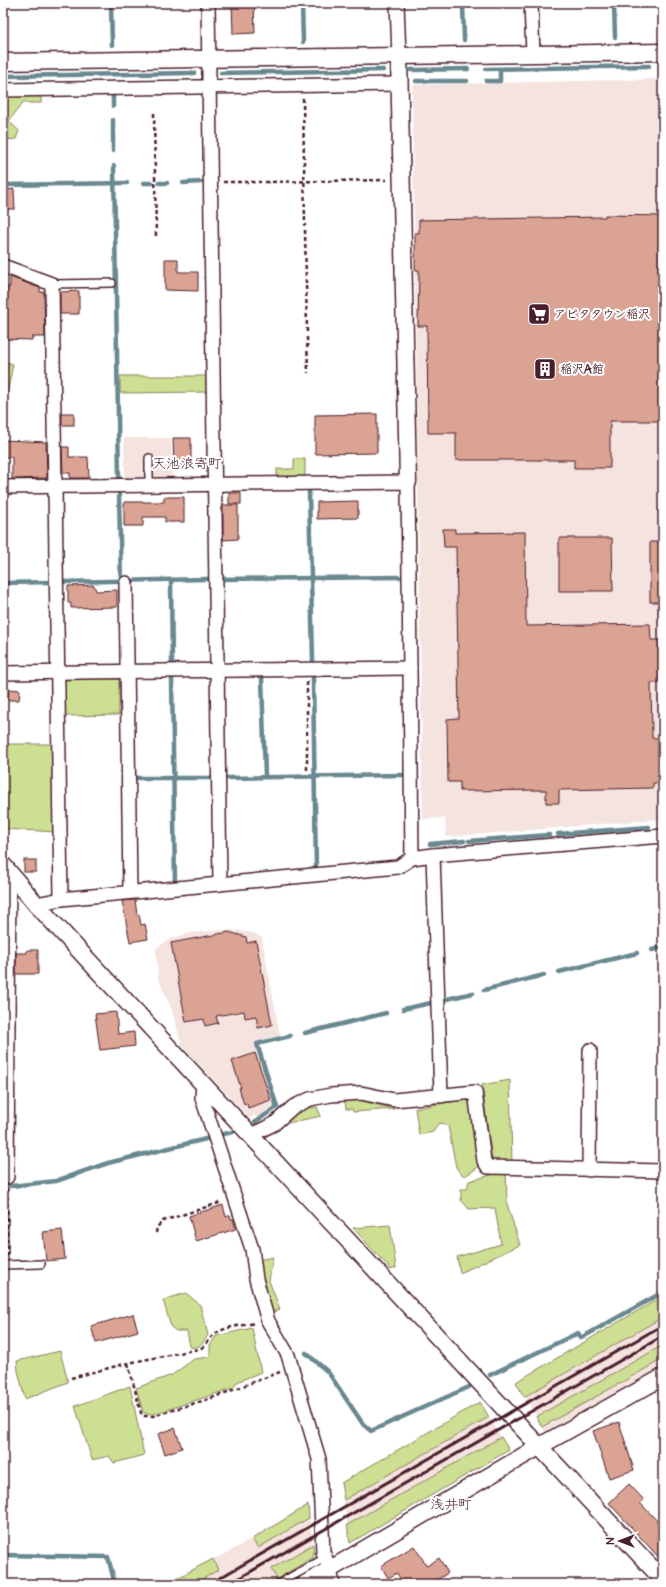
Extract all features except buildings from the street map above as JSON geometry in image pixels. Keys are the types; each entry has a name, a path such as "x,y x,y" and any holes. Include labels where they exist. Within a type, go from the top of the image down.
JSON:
{"street":[{"path":"208,3 213,484 220,884"},
{"path":"397,3 408,482 412,858"},
{"path":"531,3 533,54"},
{"path":"3,62 663,52"},
{"path":"3,90 400,84"},
{"path":"3,266 52,284 61,899"},
{"path":"3,487 408,482"},
{"path":"126,583 130,892"},
{"path":"3,673 410,668"},
{"path":"36,904 61,899 398,866 412,858 433,855 663,836"},
{"path":"433,855 441,1096"},
{"path":"6,868 36,904 663,1580"},
{"path":"6,868 6,1177"},
{"path":"589,1170 590,1050"},
{"path":"203,1083 202,1098 252,1249 256,1279 268,1321 288,1355 320,1459 323,1552 329,1570"},
{"path":"251,1135 274,1124 293,1106 331,1095 361,1093 394,1100 476,1092 484,1160 488,1167 663,1171"},
{"path":"304,1584 540,1446 663,1377"}],"lane":[{"path":"52,284 112,283"},
{"path":"149,458 149,485"},
{"path":"5,1265 41,1264"},
{"path":"278,1584 329,1570"}],"path":[{"path":"303,85 305,226"},
{"path":"154,113 156,236"},
{"path":"265,182 402,180"},
{"path":"210,182 261,182"},
{"path":"305,230 307,332"},
{"path":"307,337 308,372"},
{"path":"307,669 307,772"},
{"path":"5,1265 6,1177"},
{"path":"156,1233 157,1227 163,1221 220,1203 233,1192"},
{"path":"71,1378 128,1363 199,1349 207,1344 215,1333 221,1330 268,1321"},
{"path":"128,1363 141,1414 146,1417 209,1399 292,1368"}],"shaded area":[{"name":"アピタタウン稲沢","path":"663,79 663,819 446,837 445,818 423,819 412,85"},
{"path":"124,438 171,438 172,480 125,480"},
{"path":"224,930 254,933 262,938 280,1036 254,1042 275,1104 257,1118 254,1115 250,1119 182,1046 172,1010 158,978 156,948 171,939 190,933"},
{"path":"663,1296 663,1366 545,1432 516,1382"},
{"path":"480,1402 509,1450 350,1543 341,1483"},
{"path":"308,1505 314,1557 305,1574 287,1584 166,1584 229,1552"}],"green space":[{"path":"41,93 41,103 27,103 24,101 9,121 19,131 16,139 3,140 3,94"},
{"path":"3,361 13,364 5,405 3,405"},
{"path":"120,376 207,376 207,392 120,393"},
{"path":"294,459 305,459 305,478 277,478 277,469 294,469"},
{"path":"67,679 119,679 119,715 63,716 63,685"},
{"path":"3,744 56,744 57,832 3,829"},
{"path":"510,1080 512,1164 496,1163 492,1160 482,1085"},
{"path":"468,1099 472,1103 479,1163 477,1168 465,1176 460,1173 456,1167 448,1126 443,1123 438,1124 433,1132 419,1135 415,1108"},
{"path":"358,1100 394,1109 353,1112 352,1109 346,1109 345,1101"},
{"path":"317,1107 321,1116 288,1123 287,1118 308,1108"},
{"path":"506,1171 507,1204 520,1245 460,1273 457,1257 501,1244 495,1208 469,1209 461,1200 461,1189 467,1189 469,1181"},
{"path":"390,1225 396,1268 391,1270 353,1228"},
{"path":"273,1257 269,1281 280,1309 269,1314 258,1260"},
{"path":"186,1293 200,1305 208,1335 203,1343 196,1347 190,1347 187,1331 176,1331 171,1327 163,1300"},
{"path":"663,1296 663,1317 524,1397 516,1382"},
{"path":"252,1328 261,1372 237,1382 233,1388 154,1414 147,1414 143,1412 136,1388 172,1375 194,1359 210,1357 210,1346 216,1336"},
{"path":"663,1345 663,1359 542,1427 536,1417"},
{"path":"60,1351 68,1382 25,1399 17,1361"},
{"path":"130,1386 144,1455 114,1463 109,1456 92,1460 75,1406"},
{"path":"480,1402 489,1417 344,1500 341,1483"},
{"path":"501,1437 509,1450 350,1543 347,1525"},
{"path":"308,1505 309,1518 258,1548 252,1539"},
{"path":"313,1544 314,1557 277,1579 271,1569"},
{"path":"213,1559 218,1570 194,1584 166,1584"}],"waterway":[{"path":"111,3 112,45"},
{"path":"302,3 303,42"},
{"path":"463,3 464,40"},
{"path":"614,3 615,37"},
{"path":"486,69 649,66"},
{"path":"411,70 468,69"},
{"path":"486,81 500,81 500,69"},
{"path":"221,73 383,70"},
{"path":"3,76 194,73"},
{"path":"416,81 467,81"},
{"path":"113,94 113,106"},
{"path":"113,120 113,151"},
{"path":"114,166 119,479"},
{"path":"183,183 201,182"},
{"path":"3,185 127,183"},
{"path":"143,183 152,183"},
{"path":"159,183 167,183"},
{"path":"309,492 313,661"},
{"path":"119,495 121,584"},
{"path":"223,579 399,577"},
{"path":"62,582 207,579"},
{"path":"171,580 172,664"},
{"path":"3,583 53,582"},
{"path":"262,677 265,777"},
{"path":"172,678 175,885"},
{"path":"313,678 316,870"},
{"path":"227,778 402,775"},
{"path":"135,778 210,778"},
{"path":"558,834 649,827"},
{"path":"469,841 549,835"},
{"path":"430,844 464,841"},
{"path":"652,950 663,947"},
{"path":"559,972 637,953"},
{"path":"484,990 544,975"},
{"path":"447,999 473,993"},
{"path":"403,1009 431,1003"},
{"path":"305,1033 386,1013"},
{"path":"255,1122 277,1107 257,1044 290,1036"},
{"path":"219,1135 233,1132"},
{"path":"11,1186 56,1181 108,1163 210,1138"},
{"path":"3,1258 5,1186"},
{"path":"490,1375 578,1333 581,1338 663,1292"},
{"path":"306,1353 328,1372 363,1424 371,1431 469,1387"},
{"path":"3,1555 108,1557 115,1584"}],"railway":[{"path":"209,1584 663,1325"},
{"path":"229,1584 663,1336"}],"place":[{"name":"アピタタウン稲沢","path":"539,314"},
{"name":"稲沢A館","path":"545,369"}],"district":[{"name":"天池浪寄町","path":"187,464"},
{"name":"浅井町","path":"451,1505"}]}
